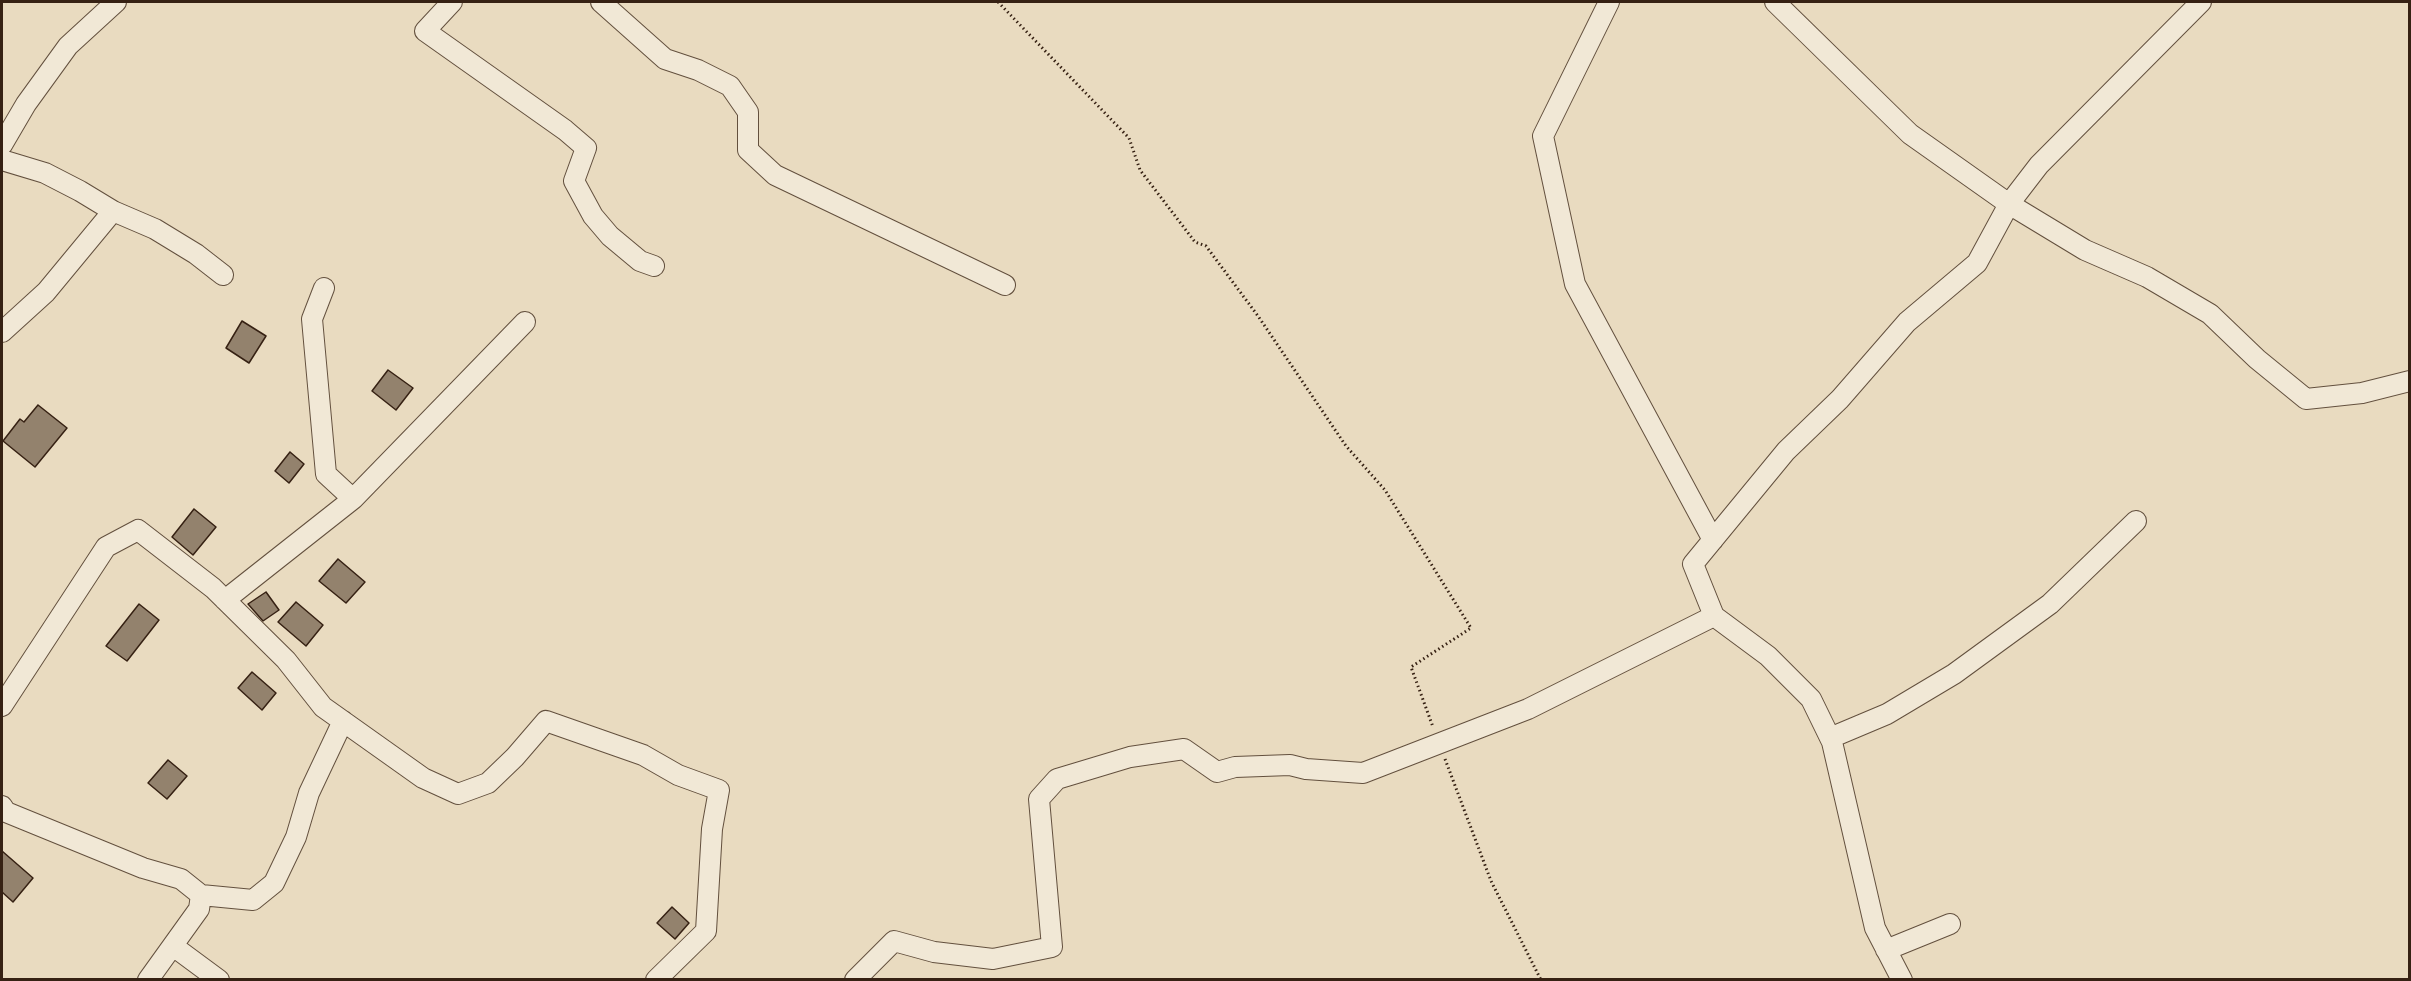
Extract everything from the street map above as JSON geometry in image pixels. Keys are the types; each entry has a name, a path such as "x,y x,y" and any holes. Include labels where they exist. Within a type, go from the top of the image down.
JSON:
{"street":[{"path":"2,145 26,104 68,46 117,2"},
{"path":"452,2 425,31 586,147 574,181 593,216 610,236 639,261 654,266"},
{"path":"601,2 665,59 698,70 730,86 748,112 748,150 775,175 1005,285"},
{"path":"1609,2 1543,136 1575,284 1713,540"},
{"path":"1775,2 1910,134 2009,204 2085,250 2147,277 2210,314 2257,359 2306,399 2362,393 2409,381"},
{"path":"1902,980 1875,928 1830,738 1811,699 1768,656 1714,616 1693,564 1786,451 1840,399 1907,322 1977,262 2009,204 2039,165 2201,2"},
{"path":"2,160 45,173 80,190 113,211 155,229 196,254 224,275"},
{"path":"2,332 46,292 113,211"},
{"path":"324,288 312,319 326,474 353,499"},
{"path":"225,600 353,499 525,322"},
{"path":"1830,738 1887,714 1954,674 2050,604 2136,521"},
{"path":"2,706 106,547 138,530 225,600 286,660 323,707 423,777 458,794 488,783 515,758 546,721 643,755 678,775 719,790 712,829 706,931 656,980"},
{"path":"855,980 894,940 934,952 993,959 1052,947 1039,799 1057,779 1130,757 1184,749 1217,771 1235,767 1290,765 1306,769 1363,773 1528,709 1714,616"},
{"path":"2,806 6,812 144,868 181,879 201,895 253,900 274,884 296,837 309,793 343,721"},
{"path":"148,980 199,909 201,895"},
{"path":"1886,950 1950,924"},
{"path":"173,946 219,980"}],"path":[{"path":"998,2 1129,138 1140,170 1195,242 1206,246 1258,316 1346,446 1385,490 1471,628 1411,667 1491,882 1541,980"}],"building":[{"path":"242,321 266,336 249,363 226,348"},
{"path":"388,370 413,388 396,410 372,391"},
{"path":"38,405 67,428 35,467 3,441 20,419 24,422"},
{"path":"290,452 304,464 289,483 275,471"},
{"path":"194,509 216,527 193,555 172,537"},
{"path":"338,559 365,582 346,603 319,581"},
{"path":"266,592 279,610 263,621 248,604"},
{"path":"296,602 323,625 306,646 278,622"},
{"path":"139,604 159,620 127,661 106,646"},
{"path":"252,672 276,693 262,710 238,688"},
{"path":"168,760 187,776 167,799 148,783"},
{"path":"2,851 33,878 13,902 2,892"},
{"path":"672,907 689,923 675,939 657,923"}]}
